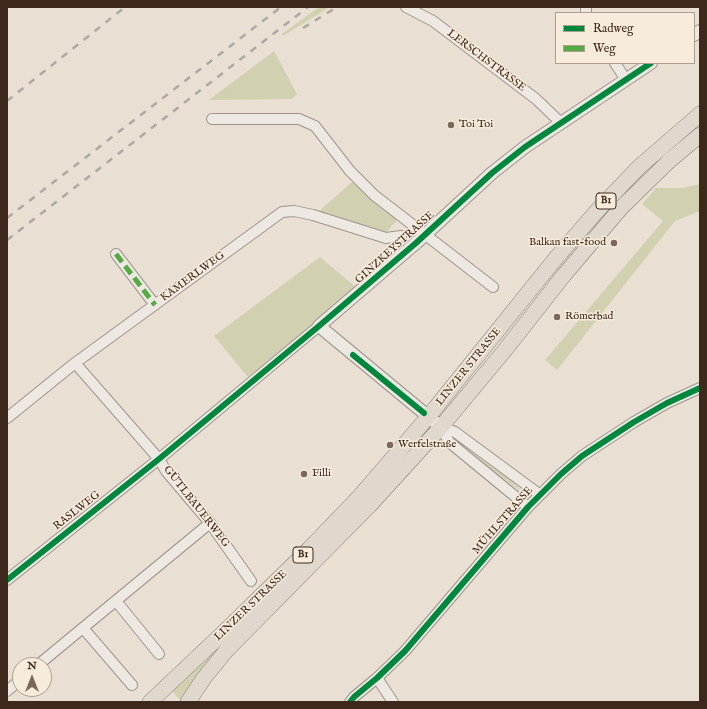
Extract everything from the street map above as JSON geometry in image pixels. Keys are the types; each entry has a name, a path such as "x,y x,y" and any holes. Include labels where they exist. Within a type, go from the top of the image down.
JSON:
{"main road":[{"name":"LINZER STRASSE","path":"150,702 309,549 360,496 428,417 556,258 596,212 639,167 700,114"},
{"name":"LINZER STRASSE","path":"188,702 204,678 226,651 370,505 441,427 621,208 670,161 700,135"}],"street":[{"name":"LERSCHSTRASSE","path":"406,7 433,21 536,99 561,123"},
{"path":"616,64 626,80"},
{"name":"GINZKEYSTRASSE","path":"160,458 319,326 425,234 492,173 525,147 650,64"},
{"path":"212,119 299,119 315,126 359,181 374,195 493,287"},
{"name":"KAMERLWEG","path":"7,418 76,363 282,212 294,211 313,215 386,238 401,236"},
{"path":"116,254 155,305"},
{"path":"319,326 441,427 455,432 539,494"},
{"name":"GÜTLBAUERWEG","path":"76,363 160,458 166,471 210,523 251,581"},
{"name":"MÜHLSTRASSE","path":"350,702 354,696 377,678 415,640 528,506 561,474 582,456 607,439 667,403 700,388"},
{"path":"441,427 449,442 528,506"},
{"name":"RASLWEG","path":"7,580 160,458"},
{"path":"48,657 210,523"},
{"path":"116,601 159,654"},
{"path":"83,628 132,685"},
{"path":"377,678 393,702"}],"green space":[{"path":"319,7 330,7 283,36 282,34"},
{"path":"274,51 297,94 292,99 209,100"},
{"path":"352,182 398,219 385,234 318,212"},
{"path":"700,184 700,211 675,221 557,370 545,360 663,221 642,204 656,188 683,188"},
{"path":"320,257 357,288 248,377 214,336"},
{"path":"452,436 478,457 507,477 529,497 470,454 451,437"},
{"path":"261,603 181,701 172,691"}],"railway":[{"path":"7,101 125,7"},
{"path":"7,218 281,7"},
{"path":"7,240 308,7"},
{"path":"303,28 337,7"}],"marked path":[{"path":"116,254 155,305"}],"cycle path":[{"path":"7,580 159,459 319,326 416,243 492,173 525,147 650,64"},
{"path":"353,355 424,413"},
{"path":"350,702 405,651 528,507 561,474 582,456 634,422 667,403 700,388"}],"place":[{"name":"Toi Toi","path":"451,125"},
{"name":"Balkan fast-food","path":"614,243"},
{"name":"Römerbad","path":"557,317"},
{"name":"Werfelstraße","path":"390,445"},
{"name":"Filli","path":"304,474"}]}
